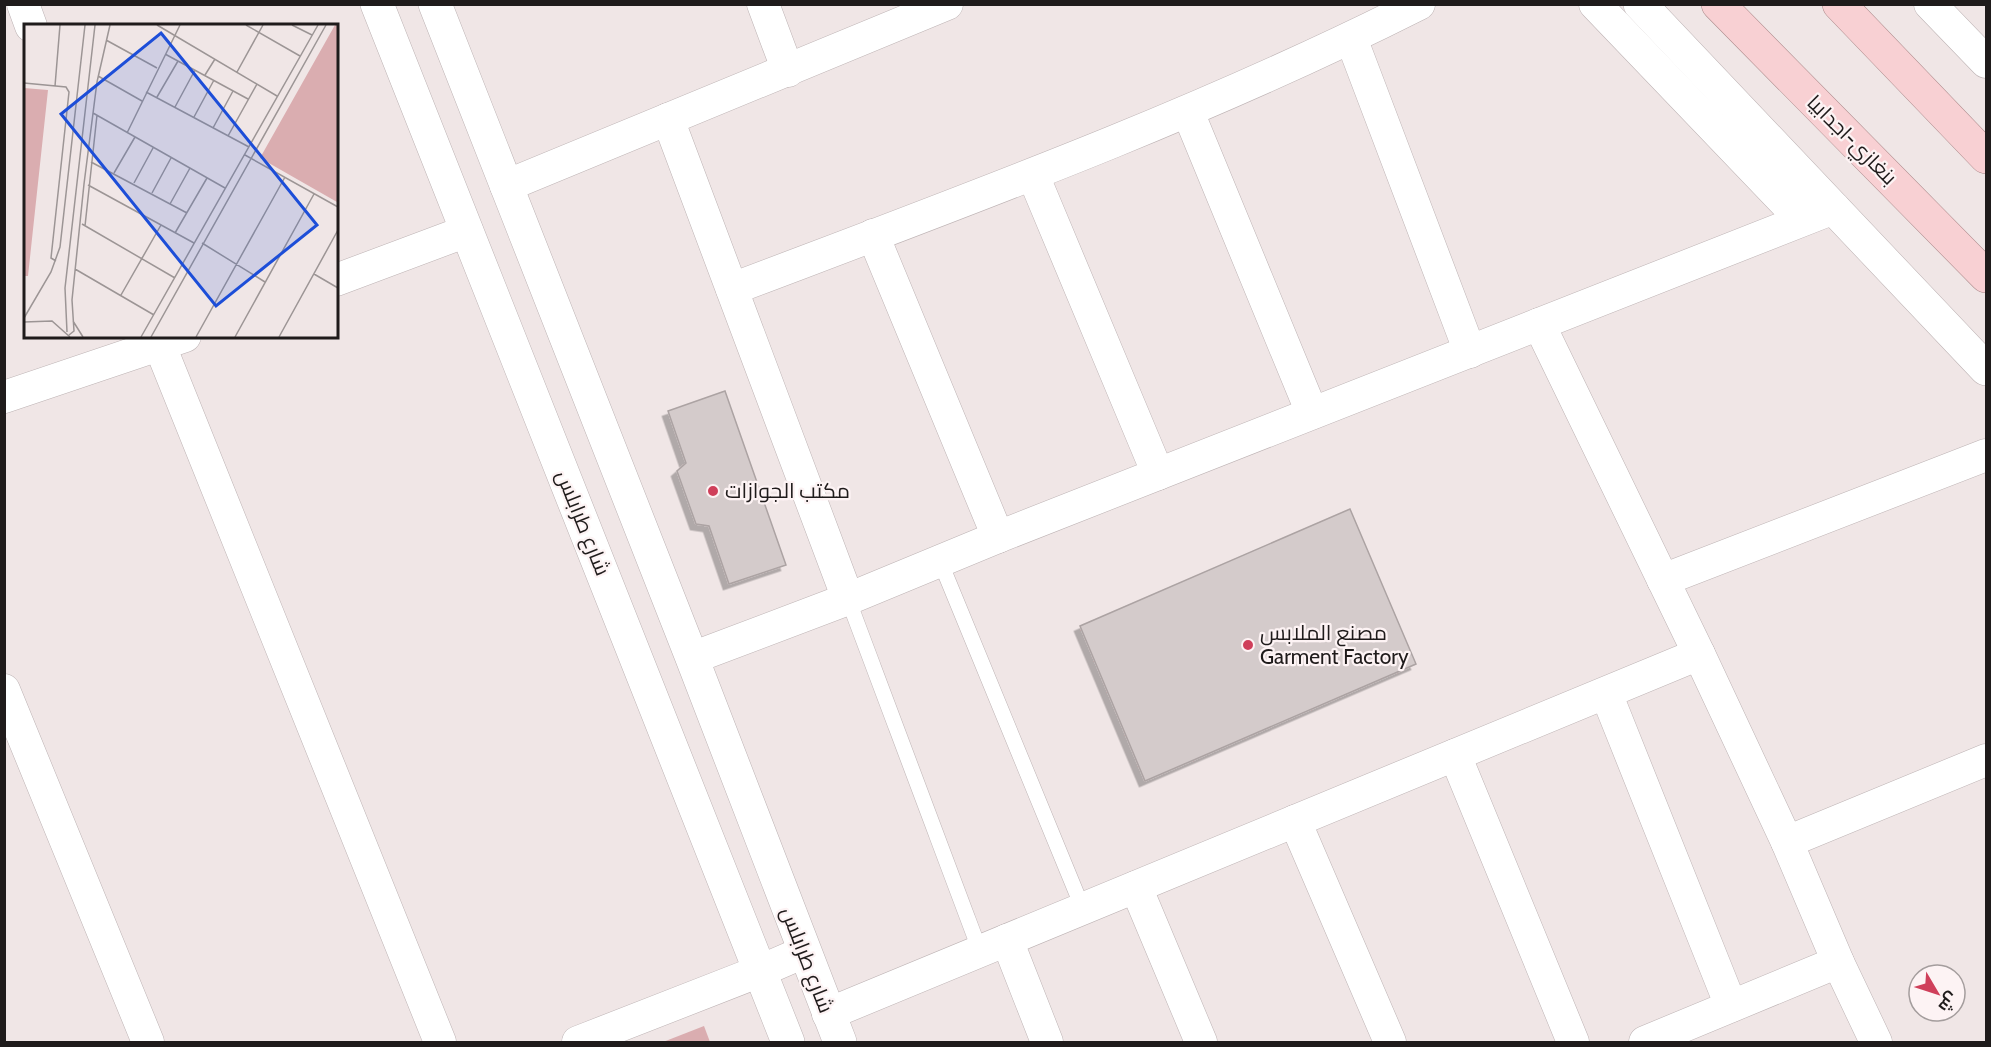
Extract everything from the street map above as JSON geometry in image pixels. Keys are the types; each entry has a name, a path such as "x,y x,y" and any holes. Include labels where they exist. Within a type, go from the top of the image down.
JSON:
{"highway":[{"name":"بنغازي-اجدابيا","path":"1718,4 1986,276"},
{"path":"1839,4 1986,157"}],"main road":[{"name":"شارع طرابلس","path":"377,4 788,1042"},
{"name":"شارع طرابلس","path":"435,4 692,658 834,1028"},
{"path":"1640,4 1986,369"}],"street":[{"path":"23,4 30,24"},
{"path":"763,4 789,71"},
{"path":"506,186 947,4"},
{"path":"732,289 1033,175 1188,111 1351,39 1419,4"},
{"path":"1595,4 1802,220"},
{"path":"1930,4 1986,62"},
{"path":"1351,39 1470,352"},
{"path":"1188,111 1312,413"},
{"path":"668,119 848,599"},
{"path":"1033,175 1158,474"},
{"path":"692,658 848,599 998,537 1834,208"},
{"path":"338,279 467,231"},
{"path":"873,235 998,537"},
{"path":"1539,324 1700,654 1788,842 1838,962 1875,1042"},
{"path":"4,397 167,339 440,1042"},
{"path":"1663,580 1986,455"},
{"path":"834,1028 993,946 1700,654"},
{"path":"4,690 148,1042"},
{"path":"1606,693 1731,1006"},
{"path":"1455,755 1573,1042"},
{"path":"1788,842 1986,760"},
{"path":"1295,821 1390,1042"},
{"path":"1136,887 1201,1042"},
{"path":"993,946 1047,1042"},
{"path":"578,1042 804,952"},
{"path":"1645,1042 1838,962"}],"lane":[{"path":"940,561 1083,909"},
{"path":"848,599 993,946"}],"shaded area":[{"path":"704,1026 710,1042 663,1042"}],"building":[{"path":"725,391 786,565 729,584 709,526 696,524 677,471 686,463 668,411"},
{"name":"مصنع الملابس Garment Factory","path":"1350,509 1416,664 1145,781 1080,626"}],"place":[{"name":"مكتب الجوازات","path":"713,491"},
{"name":"مصنع الملابس Garment Factory","path":"1248,645"}]}
